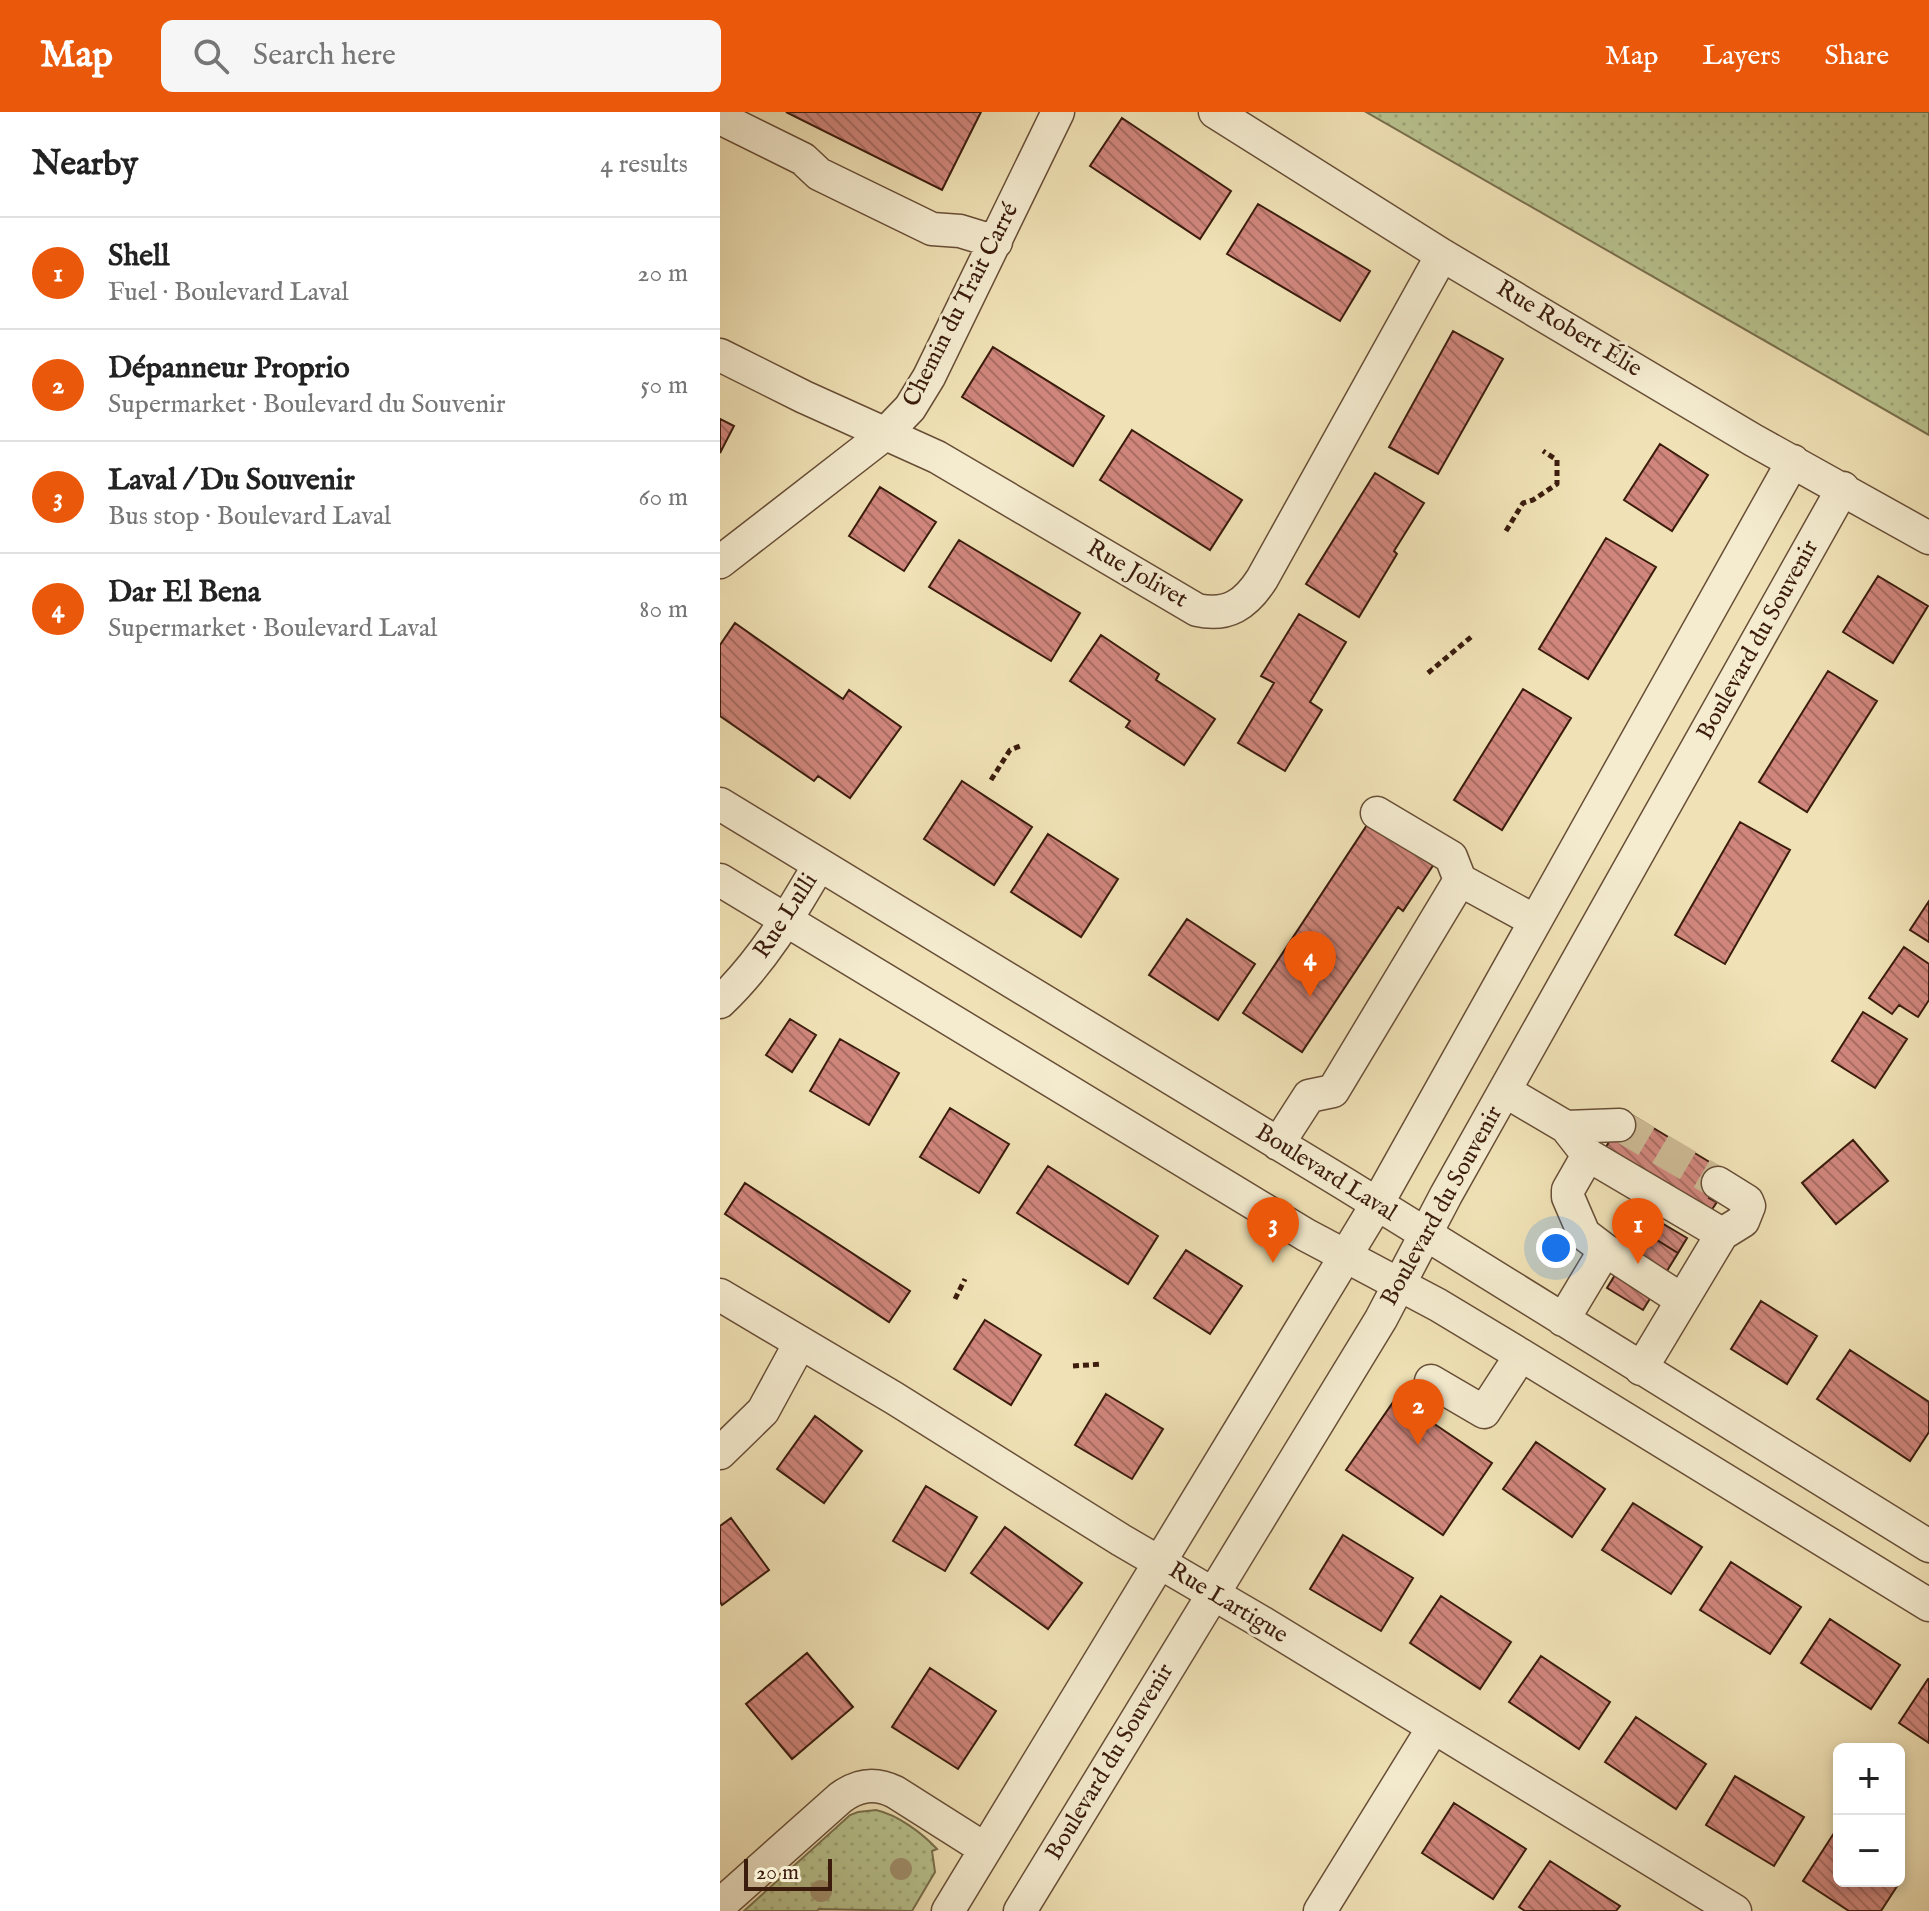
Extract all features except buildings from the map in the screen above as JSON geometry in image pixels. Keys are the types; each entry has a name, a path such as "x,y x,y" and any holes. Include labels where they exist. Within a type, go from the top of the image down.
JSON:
{"street":[{"name":"Chemin du Trait Carré","path":"720,562 885,434 910,408 996,242 1058,112"},
{"name":"Rue Robert Élie","path":"1215,112 1442,255 1929,538"},
{"path":"723,116 803,159 819,174 932,229 960,231 996,242"},
{"name":"Rue Jolivet","path":"720,355 937,457 1189,606 1205,612 1231,609 1252,595 1262,579 1442,255"},
{"path":"948,1911 1377,1204 1793,461"},
{"name":"Boulevard du Souvenir","path":"1020,1911 1400,1285 1424,1235 1843,488"},
{"name":"Boulevard Laval","path":"720,804 1377,1204 1929,1546"},
{"path":"1377,813 1451,857 1460,880 1535,921"},
{"name":"Rue Lulli","path":"720,1002 758,960 787,921 819,865"},
{"path":"720,880 1280,1219 1521,1355 1929,1605"},
{"path":"1278,1144 1309,1096 1333,1091 1460,880"},
{"path":"1505,1091 1566,1127 1588,1155 1722,1234"},
{"path":"1566,1127 1619,1125"},
{"path":"1588,1155 1568,1190 1584,1234 1682,1300"},
{"path":"1641,1369 1722,1234 1743,1221 1749,1206 1747,1201 1718,1183"},
{"path":"1563,1320 1605,1250"},
{"name":"Rue Lartigue","path":"720,1295 1433,1728 1701,1902 1735,1911"},
{"path":"720,1453 763,1411 800,1343"},
{"path":"1431,1381 1484,1412 1521,1355"},
{"path":"1320,1911 1433,1728"},
{"path":"720,1905 840,1798 863,1786 888,1789 985,1849"}],"path":[{"path":"1506,531 1523,503 1557,484 1557,460 1543,451"},
{"path":"1428,673 1471,637"},
{"path":"991,780 1010,750 1020,746"},
{"path":"955,1299 965,1279"},
{"path":"1073,1366 1102,1364"}],"green space":[{"path":"1366,112 1929,112 1929,435"},
{"path":"876,1810 909,1825 937,1849 932,1851 935,1872 912,1911 744,1911 850,1815"}],"tunnel":[{"path":"1619,1125 1718,1183"}],"place":[{"name":"Dar El Bena","path":"1310,997"},
{"name":"Laval / Du Souvenir","path":"1273,1263"},
{"name":"Shell","path":"1638,1264"},
{"name":"Dépanneur Proprio","path":"1418,1445"}]}
